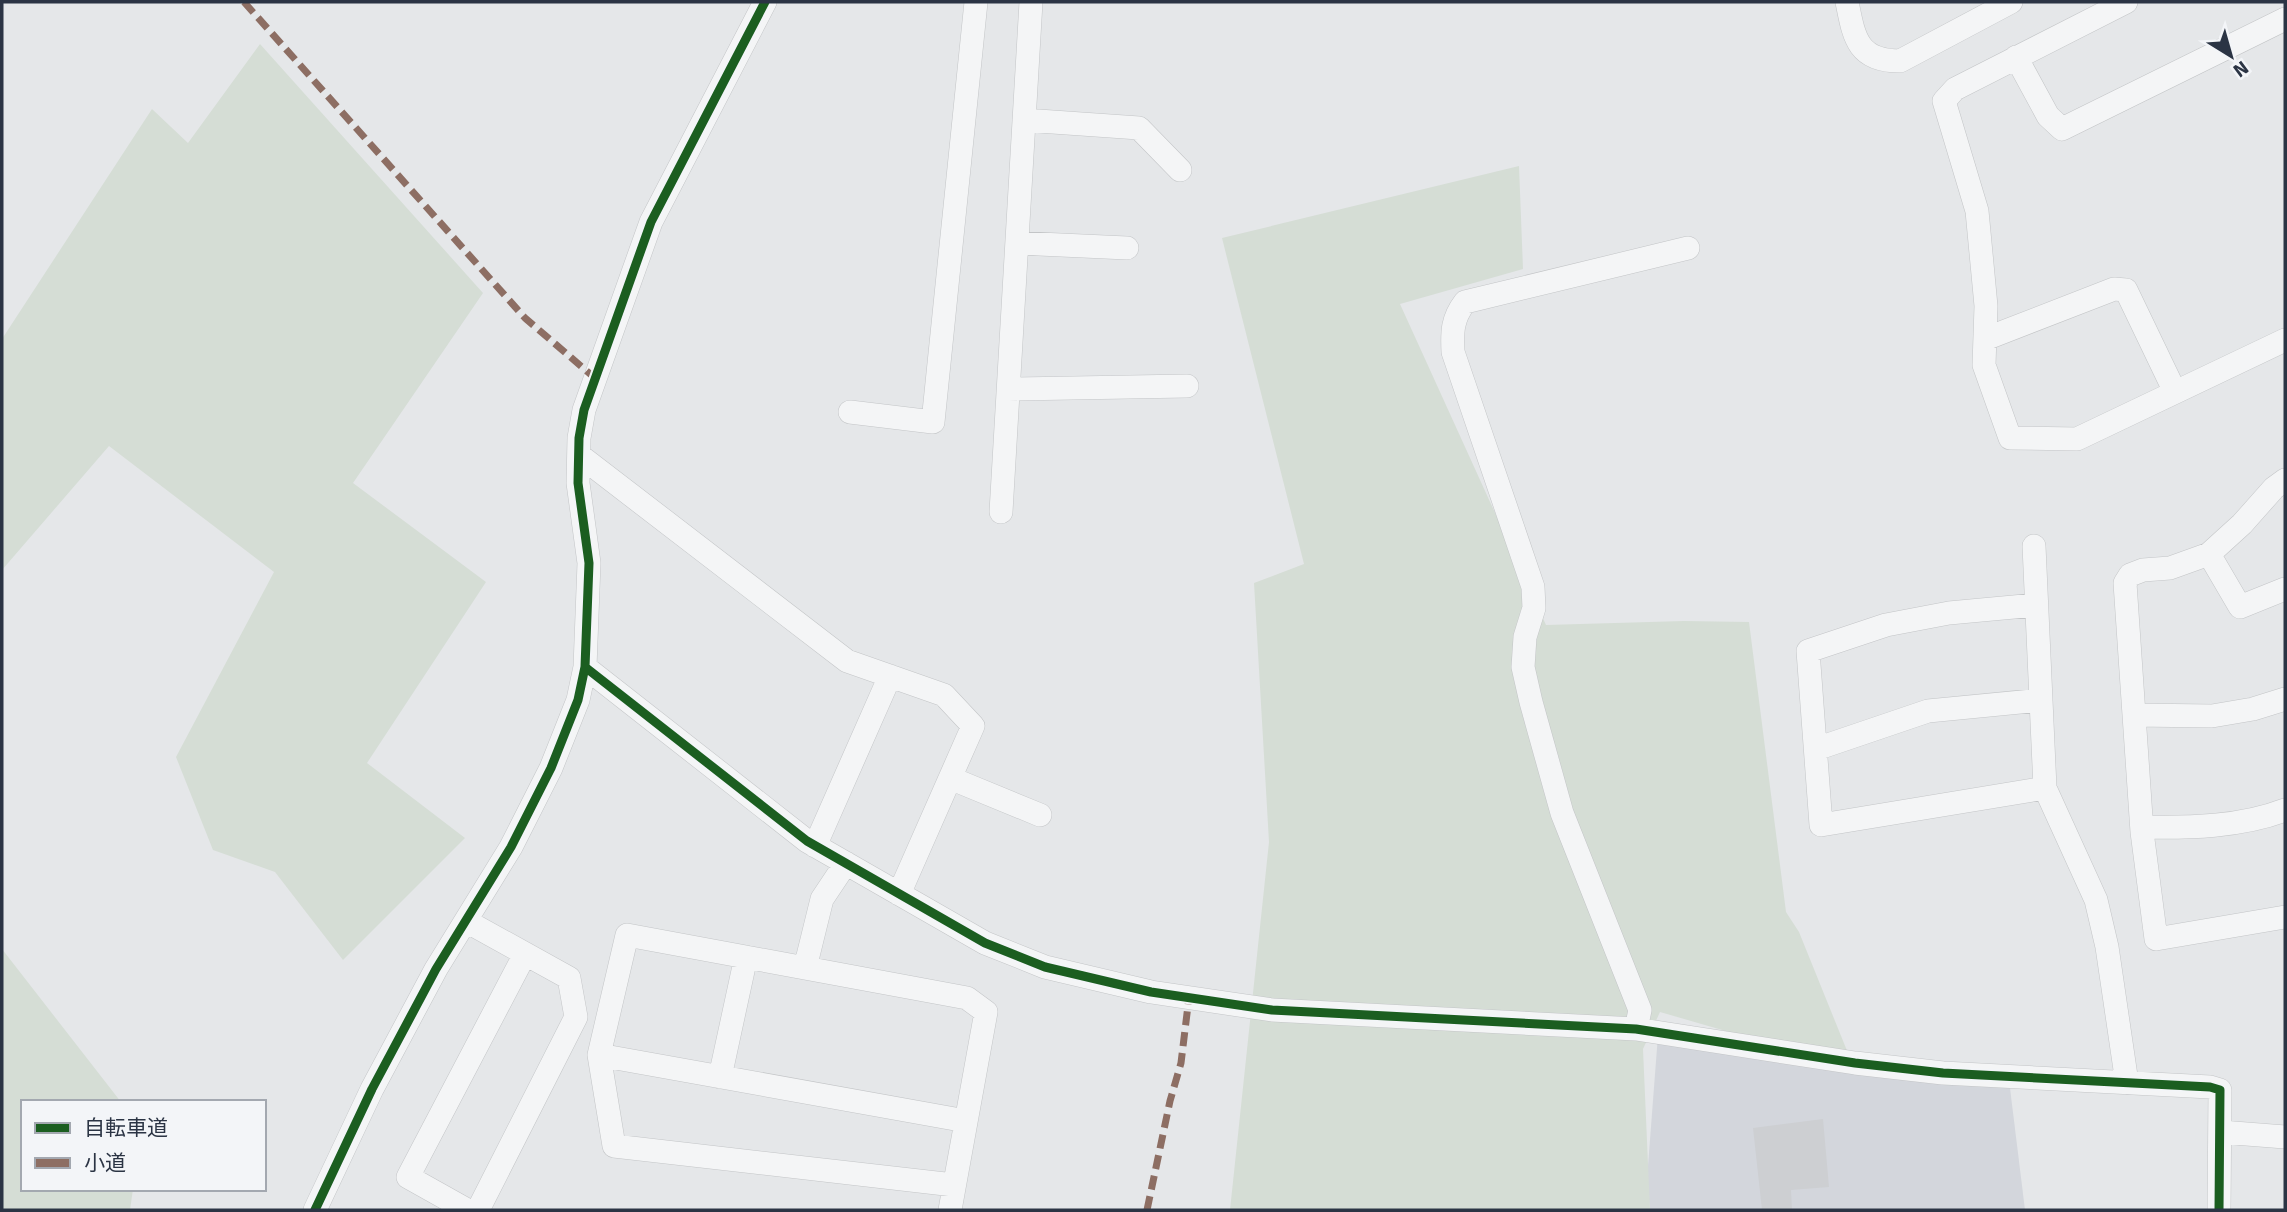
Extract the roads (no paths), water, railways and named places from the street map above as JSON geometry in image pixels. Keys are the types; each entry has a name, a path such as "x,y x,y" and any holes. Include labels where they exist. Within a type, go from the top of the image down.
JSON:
{"street":[{"path":"315,1210 372,1089 436,969 511,847 551,768 578,699 585,667 589,563 578,483 584,410 651,222 765,2"},
{"path":"850,412 933,422 976,2"},
{"path":"1001,512 1031,2"},
{"path":"1847,2 1853,30 1863,50 1881,61 1900,61 2011,2"},
{"path":"2126,2 1955,89 1944,101 1977,211 1986,306 1984,365 2010,438 2077,439 2285,340"},
{"path":"2016,57 2048,117 2062,129 2285,19"},
{"path":"1024,120 1139,128 1180,170"},
{"path":"1017,243 1127,248"},
{"path":"1636,1028 1640,1010 1562,813 1531,702 1523,667 1525,638 1534,608 1533,587 1453,352 1451,329 1456,314 1465,302 1688,248"},
{"path":"1985,339 2114,289 2126,290 2175,392"},
{"path":"1009,389 1186,386"},
{"path":"579,455 846,661 944,695 973,726 899,894"},
{"path":"2285,480 2209,554 2170,568 2143,570 2130,575 2125,583 2142,827 2156,939 2285,917"},
{"path":"2034,546 2045,788 2096,900 2108,947 2127,1083"},
{"path":"2209,554 2240,607 2285,589"},
{"path":"2035,605 1949,612 1898,623 1808,651 1821,825 2045,788"},
{"path":"585,667 815,846 985,943 1045,967 1151,992 1272,1010 1636,1028 1855,1063 1943,1073 2210,1087 2220,1090 2219,1210"},
{"path":"815,846 890,676"},
{"path":"2134,715 2213,716 2253,709 2285,699"},
{"path":"1816,749 1867,729 1928,710 2041,700"},
{"path":"950,778 1040,815"},
{"path":"2142,827 2175,828 2262,819 2285,810"},
{"path":"805,968 822,899 846,863"},
{"path":"466,921 569,978 576,1017 478,1210"},
{"path":"950,1210 986,1012 967,998 627,935 599,1055 614,1146 954,1185"},
{"path":"467,1210 408,1177 526,954"},
{"path":"720,1077 746,957"},
{"path":"599,1055 966,1121"},
{"path":"2221,1132 2285,1137"}]}
